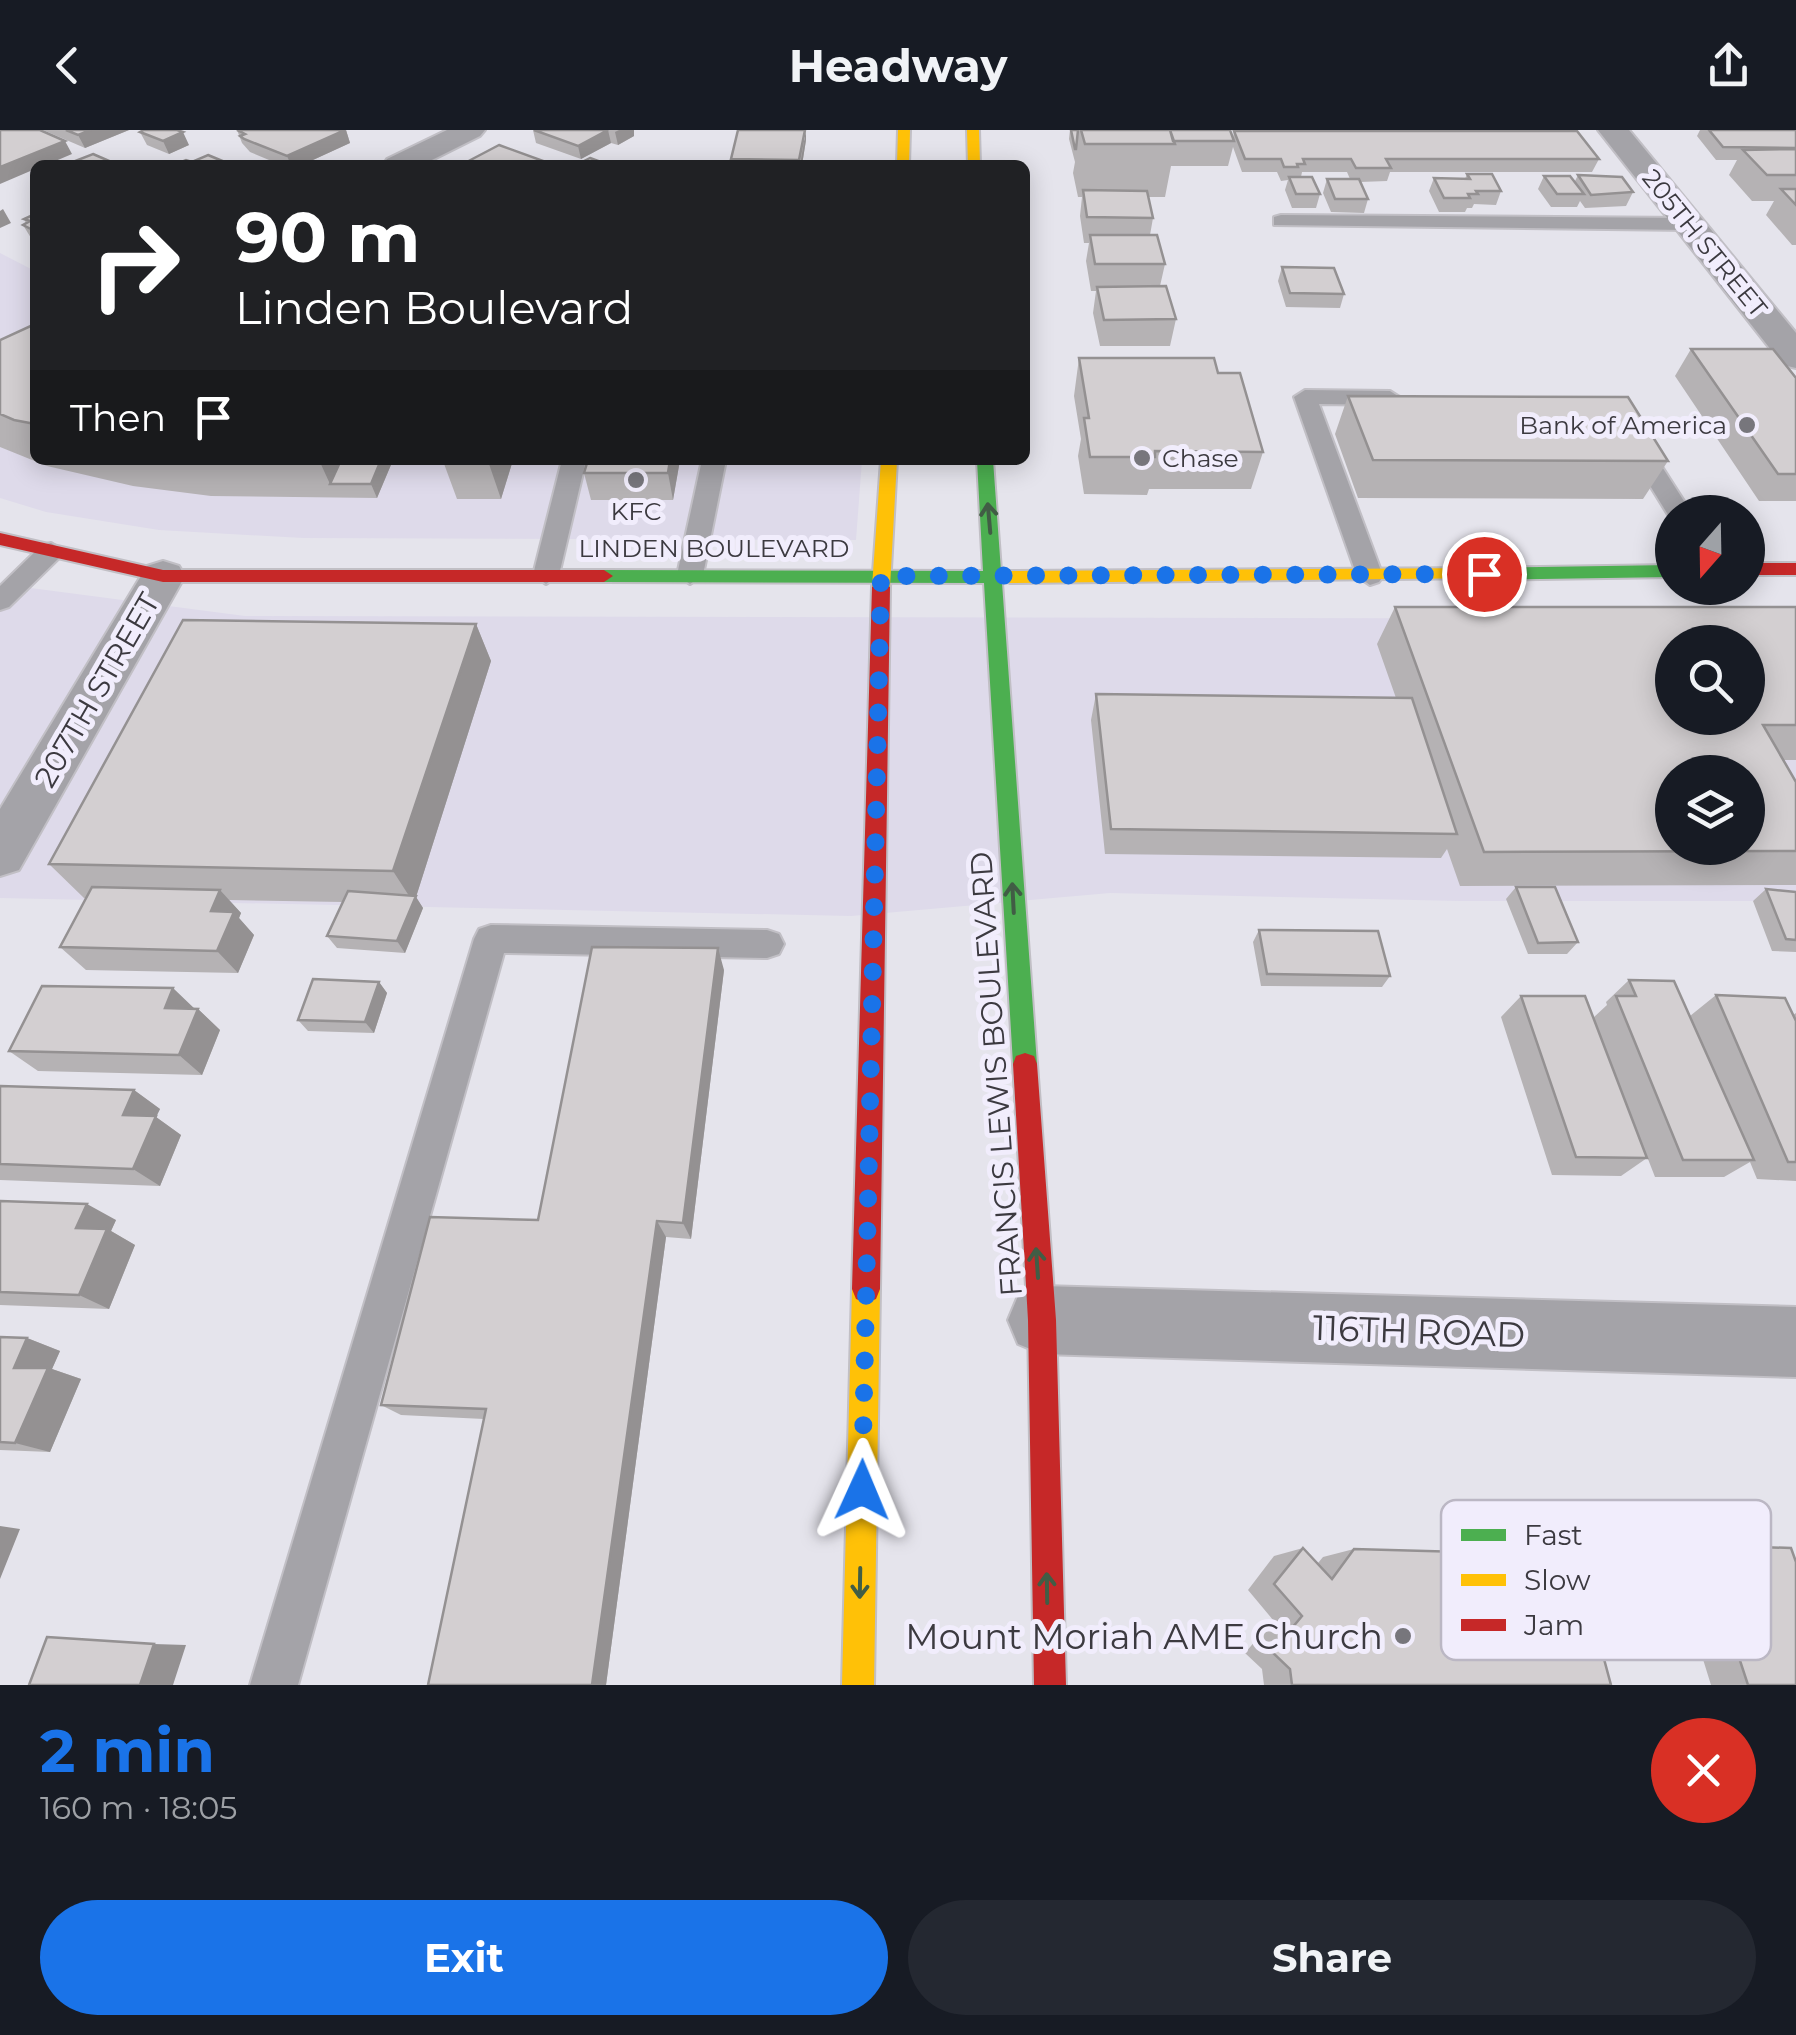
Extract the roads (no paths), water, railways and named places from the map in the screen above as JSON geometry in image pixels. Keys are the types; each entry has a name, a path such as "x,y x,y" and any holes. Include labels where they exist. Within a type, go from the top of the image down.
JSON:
{"main road":[{"path":"903,160 904,130"},
{"path":"973,130 974,160"},
{"path":"858,1685 881,576 889,465"},
{"name":"FRANCIS LEWIS BOULEVARD","path":"985,465 1042,1320 1050,1685"},
{"name":"LINDEN BOULEVARD","path":"0,540 163,576 1370,576 1655,571"},
{"path":"1765,569 1796,569"}],"street":[{"path":"408,160 470,130"},
{"name":"205TH STREET","path":"1613,130 1796,357"},
{"name":"207TH STREET","path":"0,856 163,576"},
{"name":"116TH ROAD","path":"1042,1320 1796,1342"}],"lane":[{"path":"1281,221 1689,224"},
{"path":"1370,576 1305,397 1418,398"},
{"path":"1618,416 1668,495"},
{"path":"546,575 573,465"},
{"path":"690,575 713,465"},
{"path":"0,601 51,551"},
{"path":"274,1685 491,939 767,944"}],"place":[{"name":"Bank of America","path":"1747,425"},
{"name":"Chase","path":"1142,458"},
{"name":"KFC","path":"636,480"},
{"name":"Mount Moriah AME Church","path":"1403,1636"}]}
